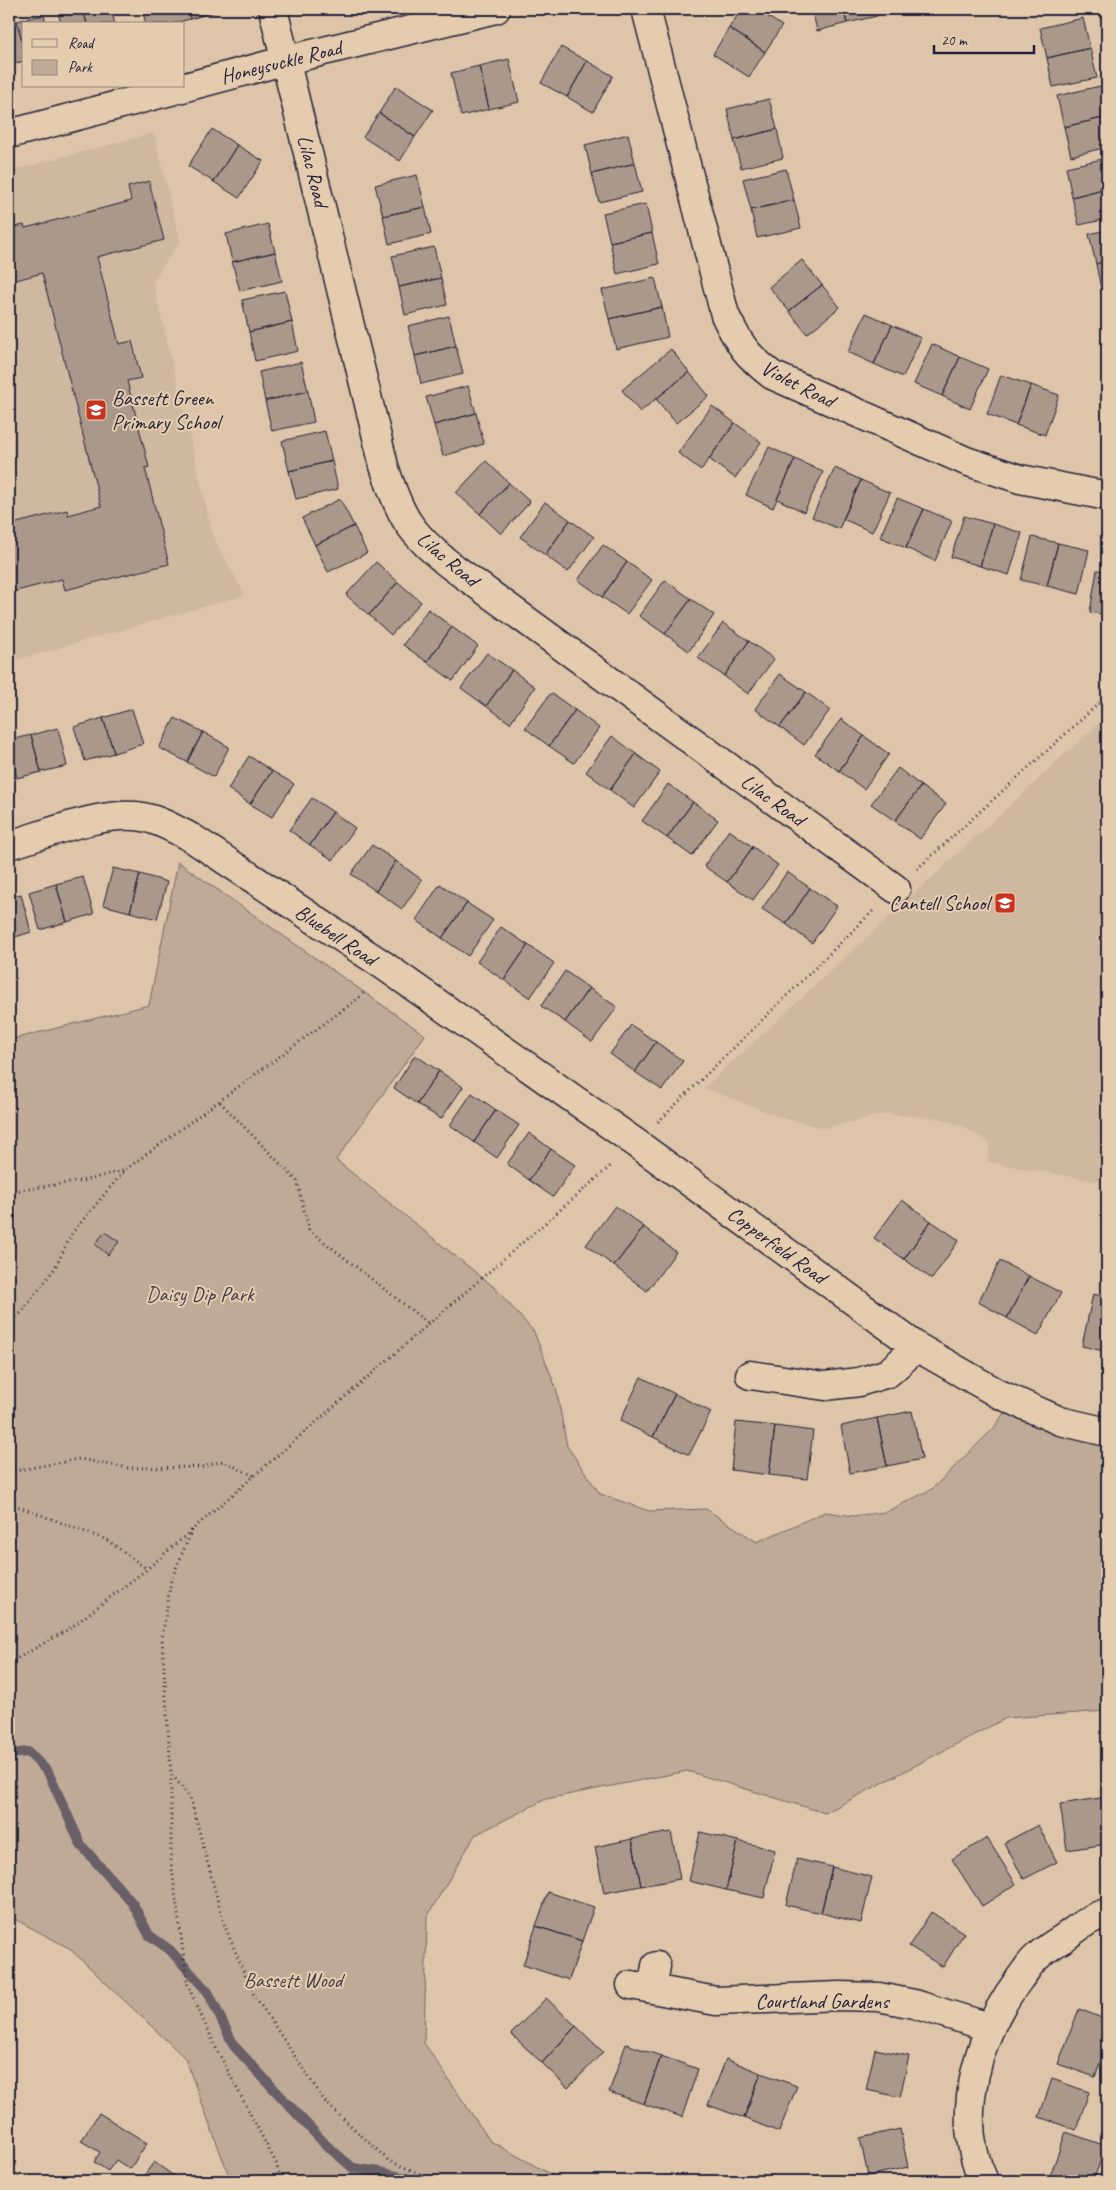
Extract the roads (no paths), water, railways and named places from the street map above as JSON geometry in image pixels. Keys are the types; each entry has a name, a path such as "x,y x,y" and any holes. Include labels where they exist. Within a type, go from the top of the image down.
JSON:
{"street":[{"name":"Lilac Road","path":"273,9 287,60 384,466 393,494 406,521 424,544 450,565 896,889"},
{"name":"Honeysuckle Road","path":"185,87 496,9"},
{"name":"Violet Road","path":"646,9 725,315 737,341 750,358 772,375 966,461 1020,479 1107,496"},
{"name":"Honeysuckle Road","path":"9,134 182,88"},
{"name":"Bluebell Road","path":"9,845 102,818 144,817 166,825 192,838 382,965 636,1143"},
{"name":"Copperfield Road","path":"636,1143 918,1346 999,1394 1060,1421 1107,1432"},
{"path":"750,1375 825,1386 859,1382 888,1373 918,1346"},
{"path":"984,2181 971,2138 970,2100 989,2027 1010,1991 1036,1957 1093,1916 1107,1913"},
{"name":"Courtland Gardens","path":"646,1980 716,2002 839,1996 878,1997 914,2004 989,2027"}],"waterway":[{"path":"9,1754 28,1752 48,1772 81,1845 133,1904 149,1935 170,1950 208,1992 234,2046 326,2145 353,2168 380,2172 412,2181"}],"place":[{"name":"Bassett Green Primary School","path":"96,410"},
{"name":"Cantell School","path":"1005,903"}],"park label":[{"name":"Daisy Dip Park","path":"200,1294"},
{"name":"Bassett Wood","path":"293,1980"}]}
